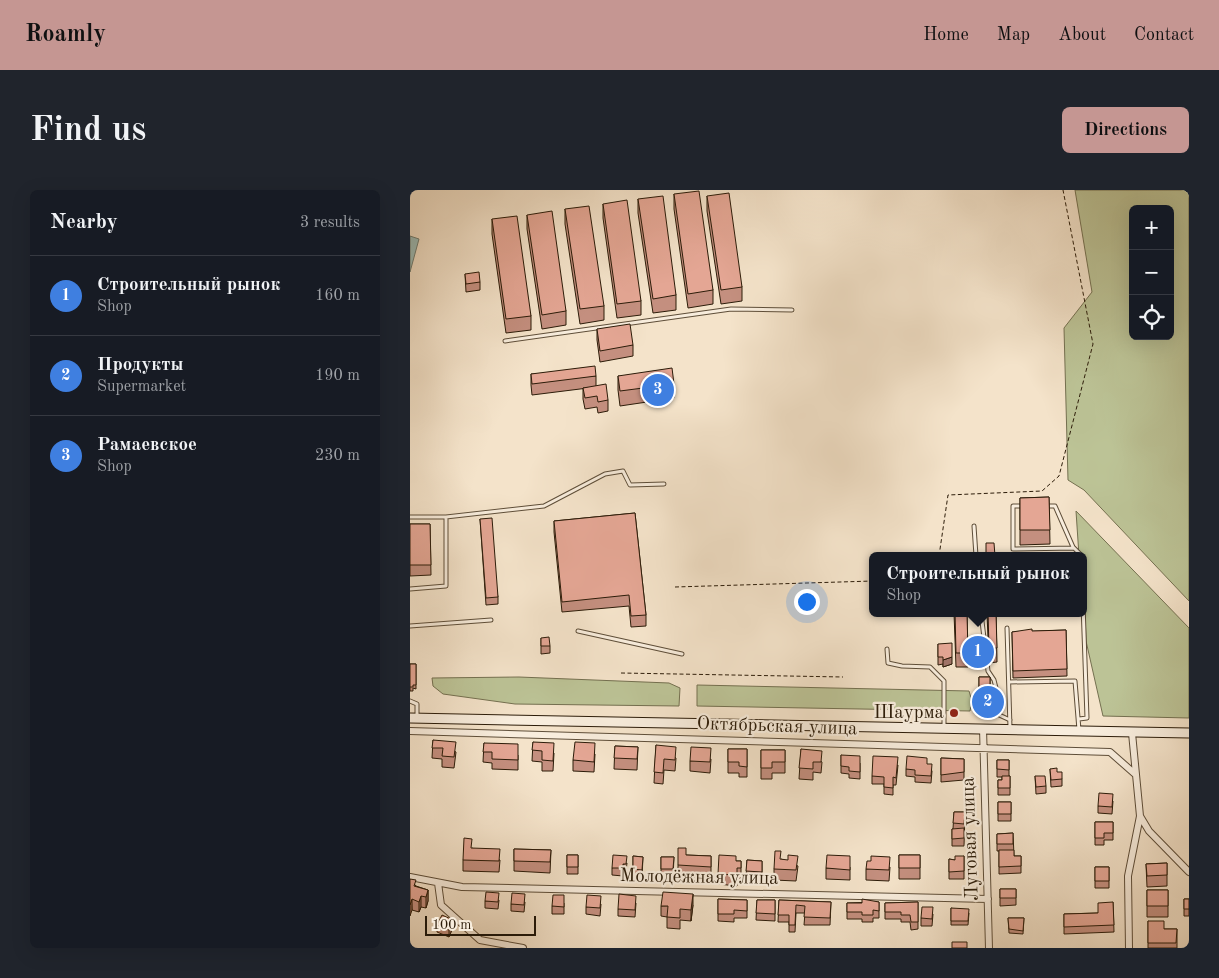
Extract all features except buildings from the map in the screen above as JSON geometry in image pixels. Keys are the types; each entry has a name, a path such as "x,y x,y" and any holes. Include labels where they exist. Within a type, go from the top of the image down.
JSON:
{"main road":[{"path":"414,718 944,728 983,728 1010,724 1080,731 1189,733"}],"street":[{"name":"Луговая улица","path":"983,728 989,948"},
{"name":"Октябрьская улица","path":"410,731 478,732 517,736 620,736 983,750 1034,749 1110,752 1135,774"},
{"path":"1129,948 1128,876 1140,816 1132,733"},
{"path":"1140,816 1148,831 1189,872"},
{"name":"Молодёжная улица","path":"410,877 462,888 988,900"},
{"path":"438,883 441,905 480,940 523,948"}],"lane":[{"path":"505,341 731,309 792,310"},
{"path":"410,517 446,517 544,506 605,474 623,471 630,485 664,484"},
{"path":"1030,506 1013,506 1013,549 1074,548"},
{"path":"1038,506 1055,506 1074,548 1078,552"},
{"path":"410,589 446,586 446,517"},
{"path":"974,526 976,552"},
{"path":"981,617 988,671 994,680 998,696 997,714 1010,724"},
{"path":"1078,719 1087,718 1088,710 1084,617"},
{"path":"410,626 491,620"},
{"path":"1007,628 1010,724"},
{"path":"578,630 682,654"},
{"path":"887,649 888,663 902,666 930,667 944,680 944,728"},
{"path":"1009,682 1075,681 1080,731"},
{"path":"410,701 417,704 414,718"}],"path":[{"path":"940,552 948,495 1042,491 1059,476 1093,344 1063,190"},
{"path":"675,587 869,581"},
{"path":"621,673 843,677"}],"green space":[{"path":"1075,190 1189,190 1189,601 1084,490 1068,480 1064,328 1092,292"},
{"path":"1076,511 1189,628 1189,718 1103,716 1086,641 1087,552 1079,552"},
{"path":"519,677 669,683 680,688 679,706 515,704 443,694 433,686 432,678"},
{"path":"697,685 969,691 972,701 970,711 697,706"}],"water":[{"path":"410,236 419,239 410,272"}],"place":[{"name":"Рамаевское","path":"658,390"},
{"name":"Строительный рынок","path":"978,652"},
{"name":"Продукты","path":"988,702"},
{"name":"Шаурма","path":"954,713"}]}
